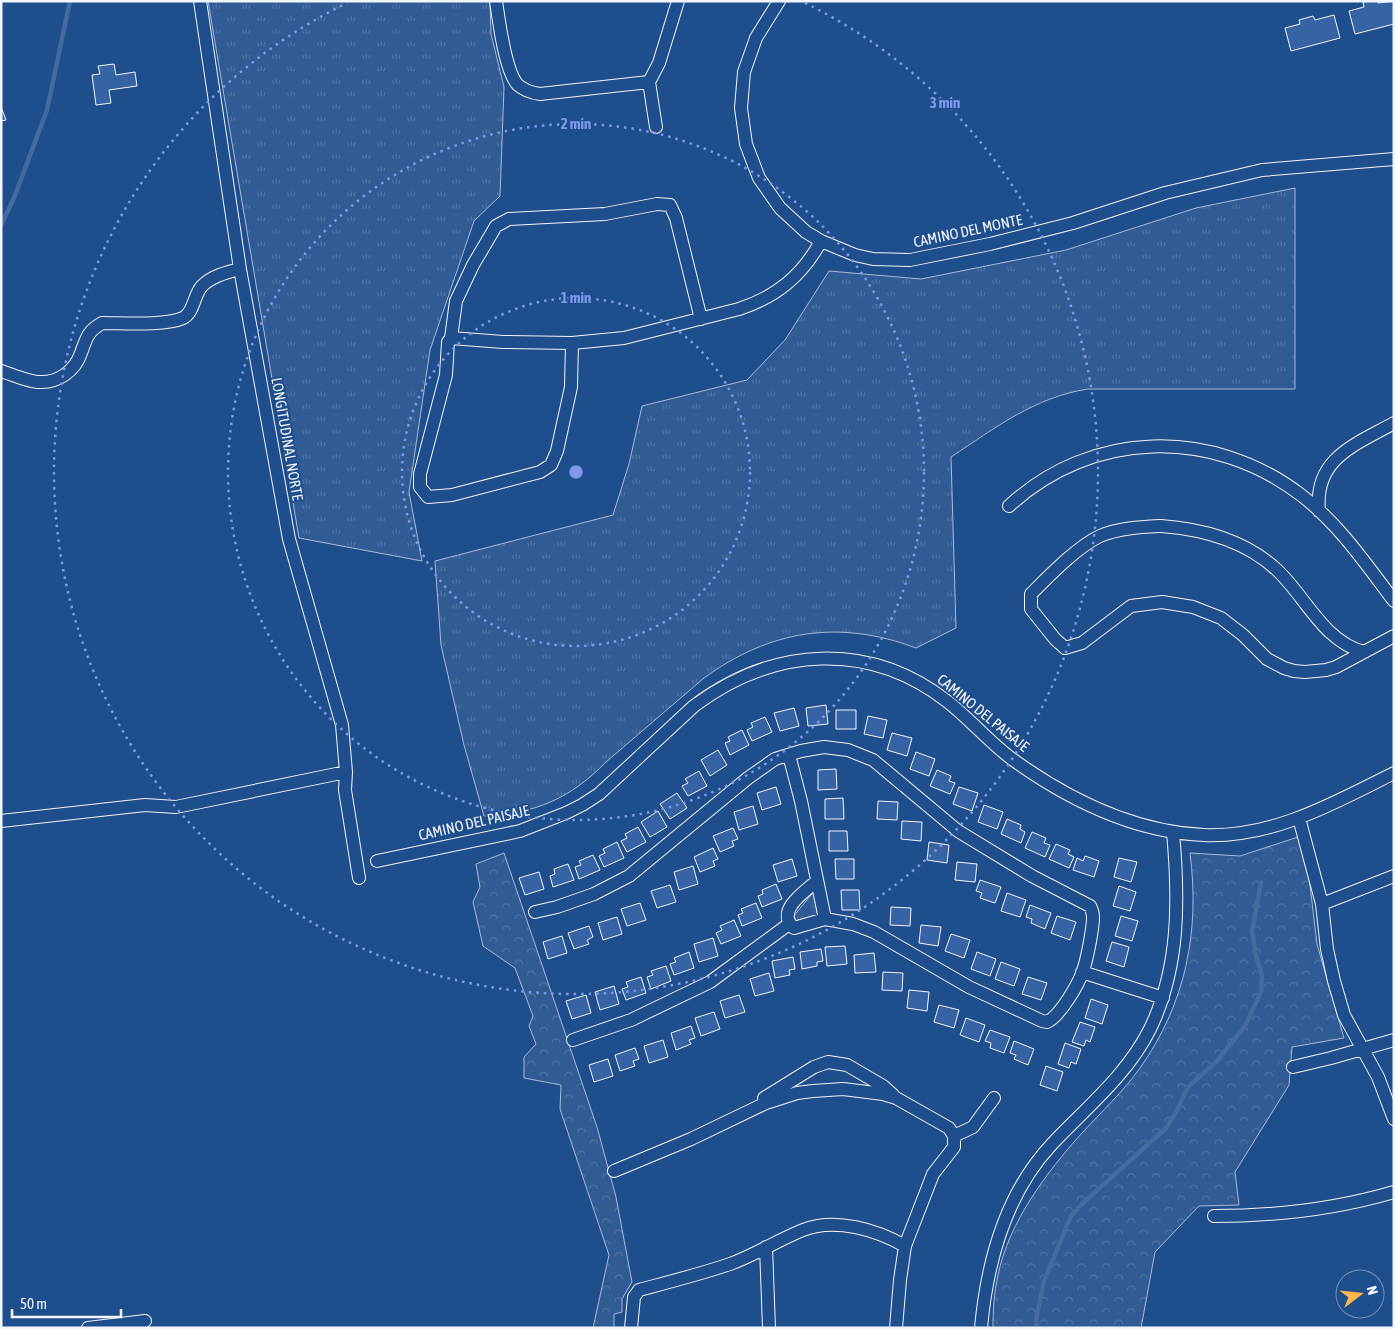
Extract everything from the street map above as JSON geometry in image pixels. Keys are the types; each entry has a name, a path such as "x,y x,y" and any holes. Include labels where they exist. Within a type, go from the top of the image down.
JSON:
{"street":[{"name":"LONGITUDINAL NORTE","path":"200,1 240,268 289,539 338,708 345,746 345,790 359,878"},
{"path":"496,1 510,72 525,90 540,94 648,82"},
{"path":"656,127 648,82 659,63 678,1"},
{"name":"CAMINO DEL MONTE","path":"779,1 765,22 749,55 742,90 742,126 752,162 768,194 792,220 821,241 855,255 873,259 910,260 990,244 1073,223 1165,193 1262,170 1394,160"},
{"path":"572,343 571,387 557,451 551,465 540,472 452,495 428,497 420,486 420,474 446,375 448,342 451,338 456,301 473,265 496,226 509,219 606,214 657,204 670,205 676,218 701,319"},
{"path":"451,338 503,342 572,343 624,338 701,319 739,309 770,297 796,277 810,260 821,241"},
{"path":"1,371 38,382 55,379 70,372 80,356 87,334 102,323 169,322 184,318 201,287 211,279 240,268"},
{"path":"1319,511 1318,500 1321,485 1326,470 1332,462 1344,451 1394,423"},
{"path":"1008,506 1023,492 1041,480 1078,461 1119,450 1161,446 1203,450 1244,462 1284,483 1319,511 1354,549 1394,601"},
{"path":"1364,652 1350,648 1331,635 1277,570 1265,560 1222,538 1182,528 1141,527 1110,532 1100,536 1083,546 1031,594 1031,609 1055,639 1065,648 1082,643 1131,606 1162,602 1193,607 1214,615 1238,631 1267,659 1294,671 1326,670 1336,667 1394,636"},
{"name":"CAMINO DEL PAISAJE","path":"377,861 520,831 566,813 599,794 688,712 711,694 736,680 760,670 791,661 824,658 873,664 902,674 949,703 989,741 1058,790 1113,816 1137,824 1173,832 1205,835 1252,831 1299,818 1394,774"},
{"path":"535,912 557,907 594,894 629,876 748,778 774,759 812,749 836,748 854,752 873,760 958,831 1032,876 1086,903 1092,910 1094,919 1082,972 1070,996 1053,1019 1047,1022 969,988 874,932 853,924 826,919 794,928 789,924 786,915 792,904 817,881"},
{"path":"790,755 826,919"},
{"path":"1,821 145,805 176,807 346,772"},
{"path":"1299,818 1322,904 1334,981 1344,1015 1378,1078 1394,1119"},
{"path":"981,1328 988,1275 1003,1224 1014,1200 1029,1175 1051,1145 1126,1067 1149,1030 1163,998 1175,937 1177,895 1173,832"},
{"path":"1322,904 1394,876"},
{"path":"573,1040 630,1020 710,982 789,924"},
{"path":"1082,972 1163,998"},
{"path":"1293,1067 1394,1040"},
{"path":"752,1110 762,1099 785,1084 828,1062 847,1065 883,1086 896,1098 949,1128 954,1136 954,1147 933,1174 905,1246 896,1328"},
{"path":"614,1172 692,1139 766,1103 797,1093 829,1089 863,1091 896,1098"},
{"path":"954,1136 973,1127 994,1098"},
{"path":"1214,1216 1297,1211 1356,1201 1394,1192"},
{"path":"631,1328 634,1297 639,1290 732,1263 805,1229 833,1225 847,1226 875,1232 905,1246"},
{"path":"766,1247 769,1328"},
{"path":"88,1328 145,1321"}],"green space":[{"path":"208,1 490,1 491,34 504,87 500,196 474,221 430,350 409,492 422,561 299,538"},
{"path":"1295,188 1295,389 1088,389 1069,393 1033,406 951,457 956,628 916,648 887,639 860,634 832,632 806,634 754,649 704,678 593,775 565,794 536,808 502,815 484,816 464,745 441,645 435,561 613,515 629,464 642,406 747,380 785,340 829,271 921,279 1066,250 1196,208"},
{"path":"1298,837 1309,877 1317,944 1344,1038 1292,1047 1289,1085 1235,1172 1239,1205 1199,1206 1155,1252 1141,1328 993,1328 998,1275 1003,1255 1020,1217 1055,1165 1140,1068 1169,1018 1179,992 1191,938 1193,882 1190,853 1240,856"},
{"path":"504,853 597,1127 616,1197 632,1282 622,1299 622,1312 614,1314 614,1328 593,1328 609,1255 560,1109 561,1085 524,1078 524,1057 536,1044 529,1026 533,1016 515,968 483,946 473,902 480,887 476,864"},
{"path":"815,890 820,917 797,923 793,917"}],"building":[{"path":"1378,1 1378,3 1394,1 1394,24 1355,34 1349,11 1364,7 1363,2"},
{"path":"1334,15 1340,38 1291,51 1285,28 1300,24 1299,20 1313,16 1315,20"},
{"path":"114,64 116,75 135,72 137,86 109,90 111,103 96,105 92,75 100,74 98,66"},
{"path":"1,107 6,120 1,121"},
{"path":"826,705 828,724 808,726 806,708"},
{"path":"794,708 799,726 780,731 774,713"},
{"path":"836,710 856,710 856,729 836,729"},
{"path":"868,716 887,720 883,738 864,734"},
{"path":"765,717 772,732 752,741 747,730 753,727 751,723"},
{"path":"742,730 749,745 730,755 725,743 730,741 728,737"},
{"path":"892,733 912,738 907,756 887,750"},
{"path":"718,750 727,765 710,776 701,760"},
{"path":"916,752 935,759 929,776 910,769"},
{"path":"836,769 837,789 818,790 818,770"},
{"path":"937,770 951,776 949,781 955,783 950,794 930,786"},
{"path":"699,771 707,786 688,796 682,786 688,783 685,779"},
{"path":"776,787 781,804 762,810 757,793"},
{"path":"959,787 978,793 972,811 953,804"},
{"path":"677,793 687,808 670,819 660,804"},
{"path":"843,798 844,819 825,819 825,799"},
{"path":"878,801 898,802 897,820 877,819"},
{"path":"984,805 1003,812 997,829 978,822"},
{"path":"753,806 758,824 739,830 734,812"},
{"path":"658,811 667,827 650,837 641,822"},
{"path":"1007,819 1021,825 1020,829 1025,832 1021,843 1001,834"},
{"path":"902,821 922,822 921,841 901,839"},
{"path":"638,827 646,842 627,852 621,841 627,838 625,834"},
{"path":"733,828 738,839 732,841 734,846 720,852 713,836"},
{"path":"829,831 847,831 848,851 829,851"},
{"path":"1032,832 1046,838 1044,843 1050,845 1045,857 1025,848"},
{"path":"617,842 624,858 604,867 599,856 605,853 603,849"},
{"path":"929,842 949,845 947,863 927,860"},
{"path":"1056,844 1070,850 1068,854 1074,857 1069,868 1049,859"},
{"path":"713,848 718,859 713,861 715,866 700,872 694,857"},
{"path":"593,855 600,870 579,879 575,867 581,865 579,861"},
{"path":"1085,856 1099,861 1094,877 1073,870 1077,858 1083,861"},
{"path":"1119,858 1137,862 1131,882 1114,877"},
{"path":"792,859 797,876 778,882 773,865"},
{"path":"835,859 854,859 854,879 836,879"},
{"path":"957,862 977,864 975,882 955,880"},
{"path":"568,864 574,880 553,887 550,876 555,874 554,869"},
{"path":"693,866 698,884 679,890 674,872"},
{"path":"539,872 544,889 525,895 519,878"},
{"path":"980,880 1001,887 995,903 980,898 982,893 976,891"},
{"path":"776,884 782,899 762,907 758,896 763,894 762,890"},
{"path":"670,885 676,902 657,908 651,891"},
{"path":"1119,886 1136,892 1130,911 1113,906"},
{"path":"841,890 859,890 860,910 842,910"},
{"path":"1007,893 1026,900 1020,917 1001,911"},
{"path":"640,903 646,920 627,926 621,909"},
{"path":"756,903 762,918 742,926 738,915 743,913 741,909"},
{"path":"1030,905 1051,913 1045,929 1031,923 1032,919 1026,917"},
{"path":"891,907 911,908 910,926 890,925"},
{"path":"1057,916 1076,922 1070,940 1051,933"},
{"path":"1121,916 1138,921 1132,941 1115,936"},
{"path":"617,917 622,934 603,940 598,923"},
{"path":"734,920 741,936 721,944 716,933 722,930 720,926"},
{"path":"921,925 941,927 938,946 919,943"},
{"path":"589,926 593,937 587,940 589,944 574,949 568,933"},
{"path":"951,934 970,940 964,958 945,951"},
{"path":"562,936 567,953 548,959 543,942"},
{"path":"713,938 718,956 699,962 694,944"},
{"path":"1112,942 1129,947 1124,967 1106,961"},
{"path":"845,946 847,964 827,966 825,947"},
{"path":"821,949 823,961 817,962 817,966 802,969 800,952"},
{"path":"689,952 694,968 674,975 670,964 676,962 674,958"},
{"path":"977,952 996,959 990,976 971,969"},
{"path":"874,953 876,972 855,973 854,955"},
{"path":"793,957 795,969 789,970 790,975 775,978 772,961"},
{"path":"1001,962 1020,969 1014,986 995,979"},
{"path":"666,966 671,981 651,989 647,977 653,975 651,971"},
{"path":"883,972 903,973 902,991 882,990"},
{"path":"769,973 774,991 755,996 750,979"},
{"path":"641,977 646,993 626,1000 622,989 628,987 626,982"},
{"path":"1028,977 1047,983 1041,1000 1022,994"},
{"path":"614,986 619,1004 600,1010 595,992"},
{"path":"909,990 929,992 927,1011 907,1008"},
{"path":"586,995 591,1013 572,1019 566,1001"},
{"path":"739,995 745,1012 725,1018 720,1001"},
{"path":"1091,999 1108,1005 1102,1024 1085,1018"},
{"path":"939,1005 959,1010 954,1028 934,1022"},
{"path":"714,1012 720,1029 701,1036 695,1018"},
{"path":"966,1018 985,1025 979,1042 960,1035"},
{"path":"1080,1022 1095,1027 1090,1042 1086,1040 1084,1046 1072,1042"},
{"path":"691,1026 695,1038 689,1040 691,1044 676,1050 671,1033"},
{"path":"990,1030 1010,1037 1004,1053 990,1048 991,1043 985,1041"},
{"path":"663,1040 668,1057 649,1063 644,1046"},
{"path":"1014,1041 1034,1049 1028,1065 1014,1059 1016,1055 1010,1053"},
{"path":"1065,1043 1081,1049 1076,1064 1071,1062 1069,1068 1058,1064"},
{"path":"635,1048 639,1059 633,1061 635,1066 620,1071 615,1055"},
{"path":"608,1059 613,1076 594,1082 589,1065"},
{"path":"1046,1066 1063,1072 1057,1091 1040,1085"}],"waterway":[{"path":"1,225 14,198 47,110 70,1"},
{"path":"1037,1328 1036,1320 1044,1281 1071,1216 1166,1128 1188,1087 1217,1061 1245,1026 1261,992 1262,975 1256,956 1252,931 1261,882"}]}
